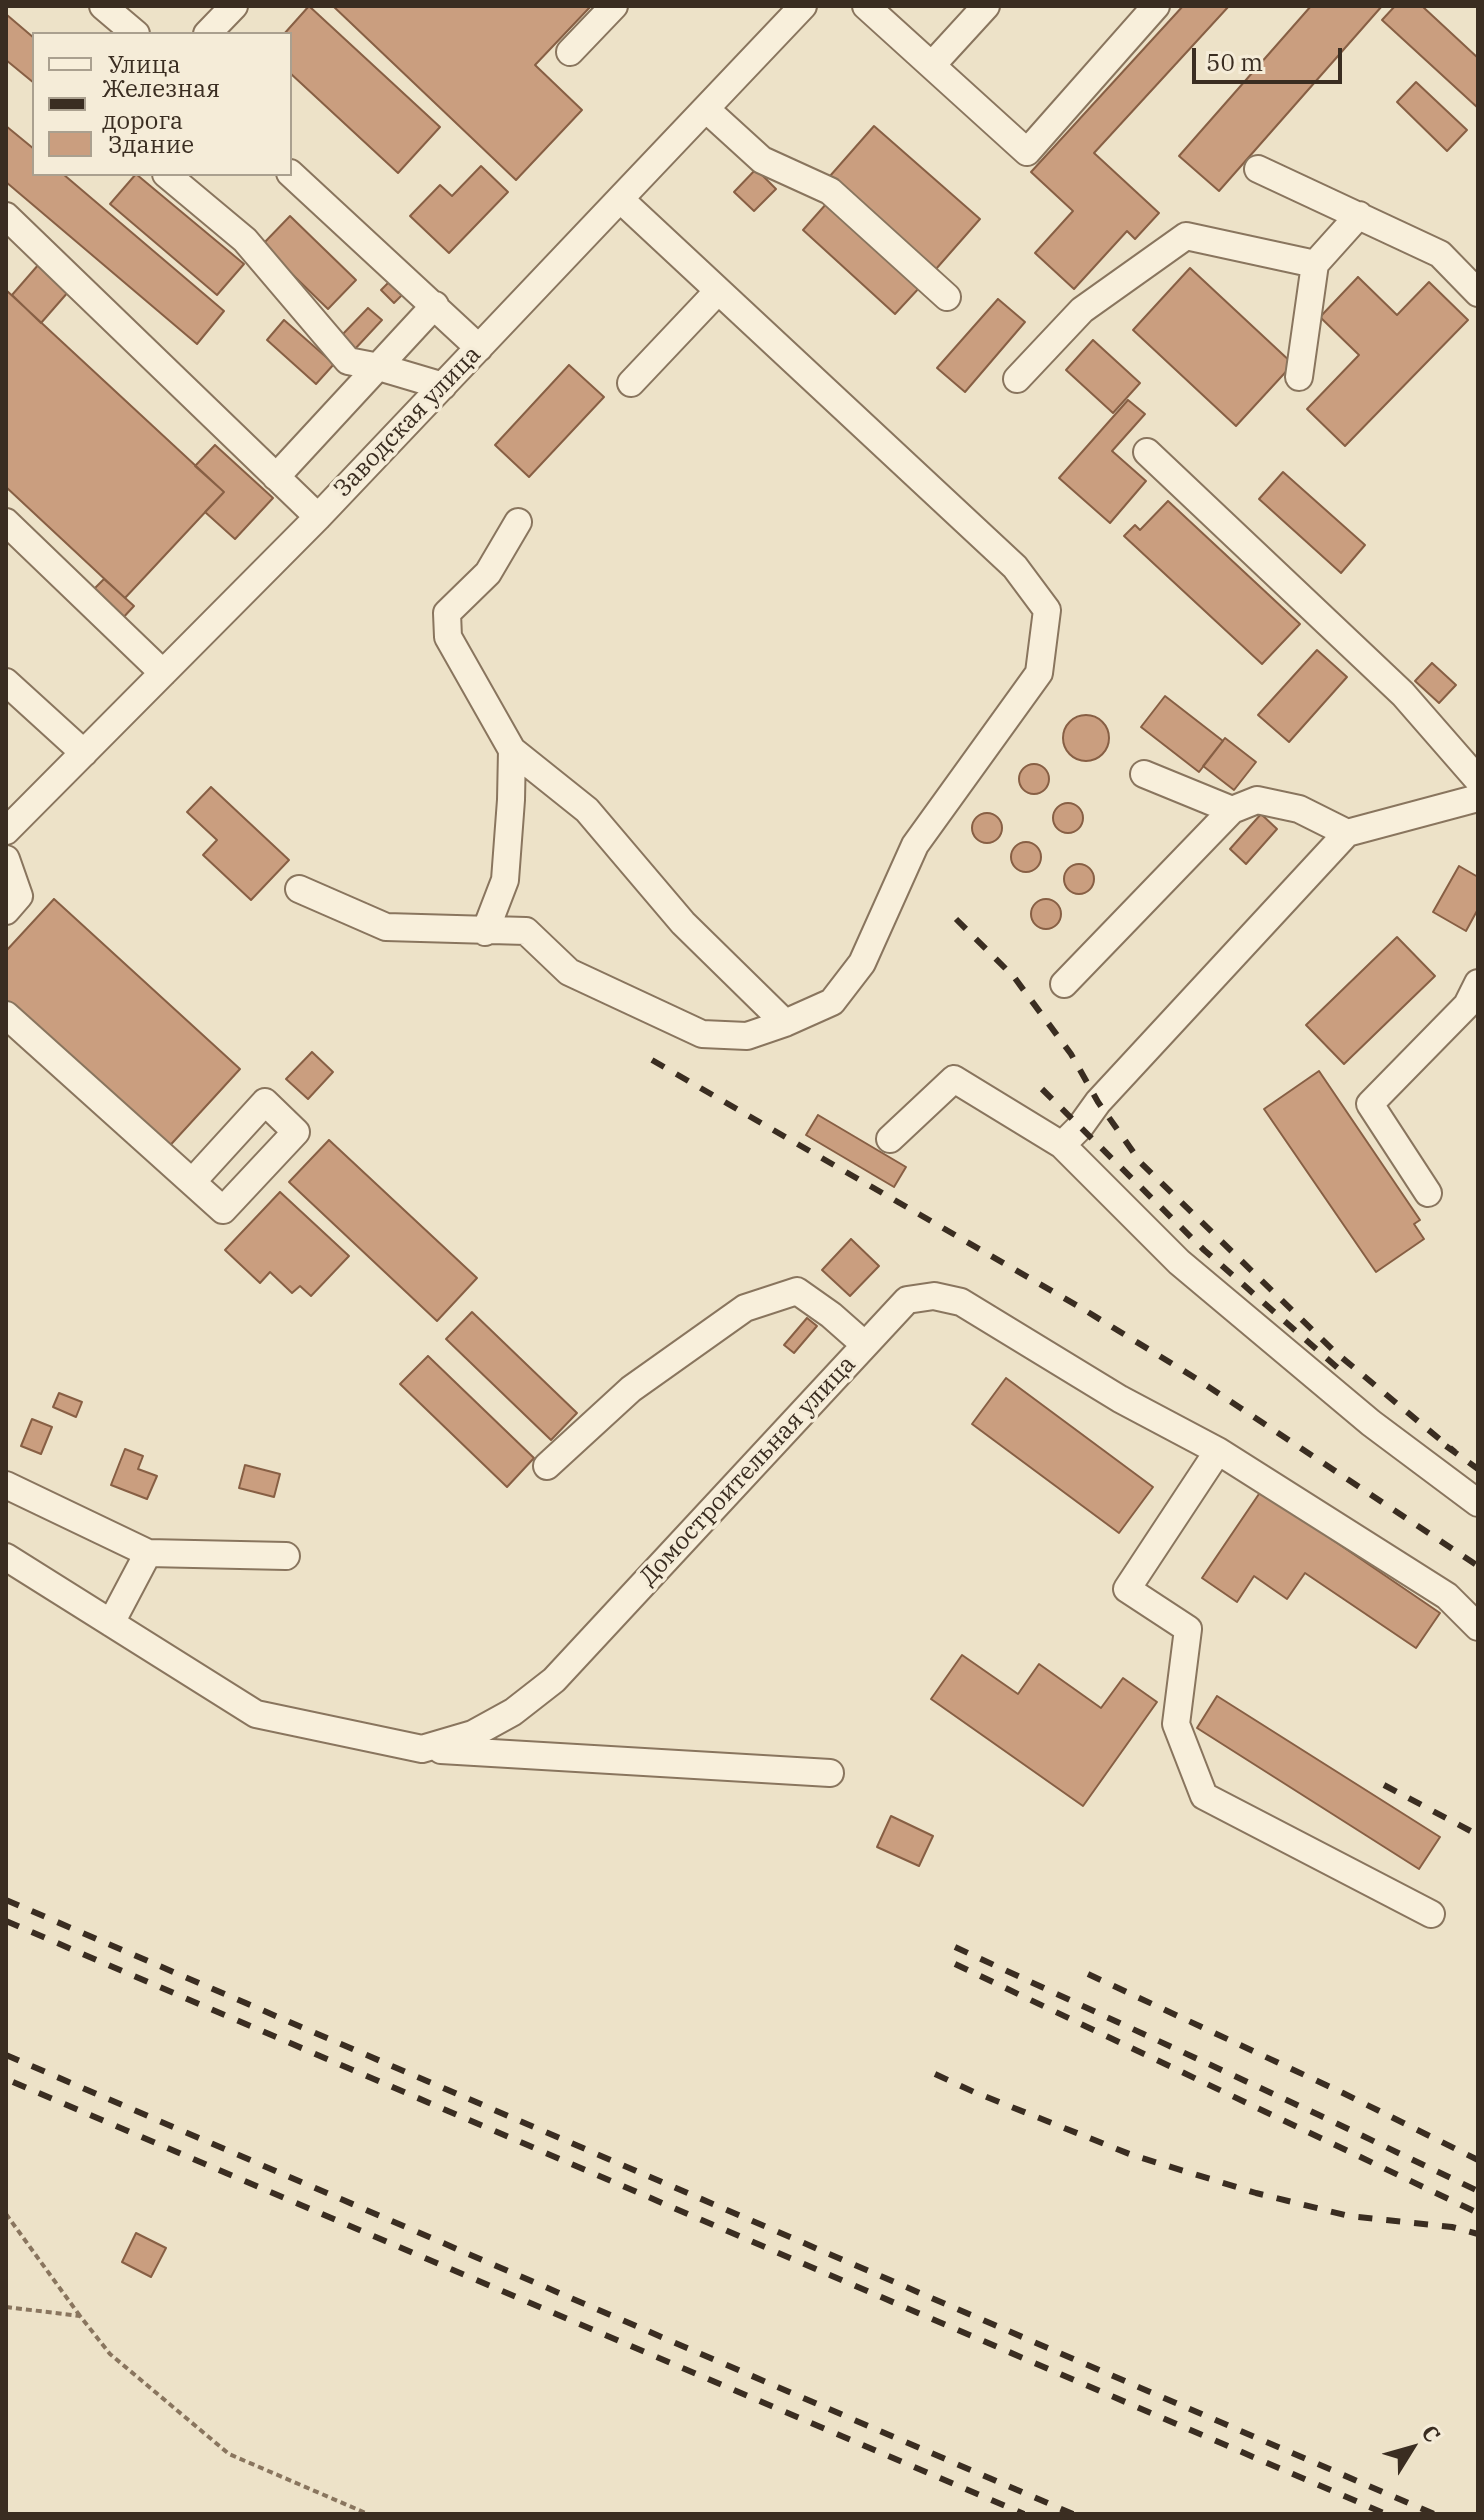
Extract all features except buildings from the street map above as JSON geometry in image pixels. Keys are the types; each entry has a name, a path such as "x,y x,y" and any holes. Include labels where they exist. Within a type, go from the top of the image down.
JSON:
{"street":[{"path":"103,6 134,32"},
{"path":"209,32 234,6"},
{"path":"570,52 614,6"},
{"name":"Заводская улица","path":"6,831 318,517 803,6"},
{"path":"866,6 1027,152 1156,6"},
{"path":"932,65 986,6"},
{"path":"706,109 762,160 830,191 947,297"},
{"path":"1258,169 1440,254 1478,293"},
{"path":"292,175 479,348"},
{"path":"168,176 245,240 348,361 443,386"},
{"path":"299,889 386,927 526,931 569,972 702,1034 747,1036 832,1002 862,963 915,845 1039,673 1047,610 1015,567 620,199"},
{"path":"1299,377 1315,264 1359,215"},
{"path":"6,216 318,517"},
{"path":"1017,379 1082,310 1186,236 1315,264"},
{"path":"631,383 718,291"},
{"path":"276,477 435,305"},
{"path":"1147,452 1403,694 1478,780"},
{"path":"6,522 163,673"},
{"path":"518,522 488,573 447,613 448,637 512,750 587,810 683,923 785,1023"},
{"path":"6,682 84,753"},
{"path":"485,932 505,880 512,750"},
{"path":"1144,774 1232,810"},
{"path":"1062,1145 1098,1102 1347,833 1478,798"},
{"path":"1064,984 1232,810 1257,800 1299,809 1347,833"},
{"path":"6,859 19,896 6,911"},
{"path":"1428,1193 1370,1104 1467,1005 1478,983"},
{"path":"6,1015 192,1182"},
{"path":"890,1139 954,1079 1062,1145 1179,1262 1371,1423 1478,1503"},
{"path":"547,1466 631,1389 745,1308 797,1291 865,1345"},
{"name":"Домостроительная улица","path":"6,1557 256,1714 422,1749 473,1734 513,1712 554,1680 907,1300 934,1296 961,1302 1120,1399 1218,1451 1447,1596 1478,1627"},
{"path":"1218,1451 1127,1589 1188,1629 1176,1724 1204,1796 1431,1914"},
{"path":"6,1485 148,1553 286,1556"},
{"path":"111,1623 148,1553"},
{"path":"422,1749 830,1773"}],"path":[{"path":"6,2214 110,2354 229,2454 368,2514"},
{"path":"6,2307 80,2316"}],"railway":[{"path":"956,919 1014,977 1071,1054 1098,1102 1141,1163 1334,1351 1455,1452"},
{"path":"652,1060 1078,1306 1197,1379 1478,1566"},
{"path":"1042,1089 1204,1250 1339,1369"},
{"path":"1446,1446 1478,1469"},
{"path":"1384,1785 1478,1835"},
{"path":"6,1900 1434,2514"},
{"path":"6,1921 1386,2514"},
{"path":"955,1947 1478,2191"},
{"path":"955,1964 1478,2213"},
{"path":"1088,1974 1478,2160"},
{"path":"6,2055 1073,2514"},
{"path":"935,2074 1132,2155 1256,2193 1349,2216 1452,2227 1478,2234"},
{"path":"13,2082 1024,2514"}]}
